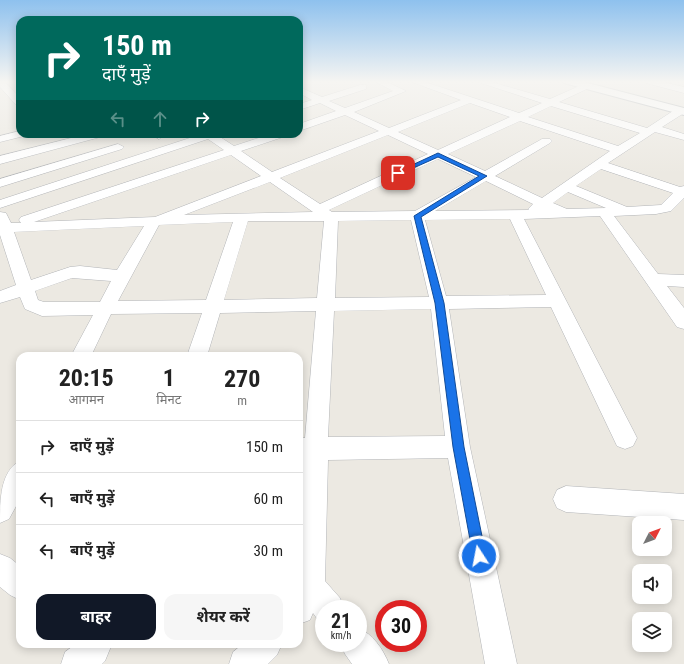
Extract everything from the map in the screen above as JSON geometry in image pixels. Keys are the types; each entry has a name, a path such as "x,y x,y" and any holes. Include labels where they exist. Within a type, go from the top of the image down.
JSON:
{"street":[{"path":"303,127 343,112"},
{"path":"348,112 566,214"},
{"path":"83,352 122,276 154,222 440,112"},
{"path":"506,112 620,151"},
{"path":"324,214 438,154 528,112"},
{"path":"584,112 651,130 684,137"},
{"path":"520,215 543,204 599,164 680,112"},
{"path":"0,139 16,135"},
{"path":"50,138 56,145"},
{"path":"0,160 84,138"},
{"path":"0,204 198,138"},
{"path":"216,138 324,214"},
{"path":"2,223 234,151 271,138"},
{"path":"418,216 546,141"},
{"path":"0,184 118,147"},
{"path":"2,223 154,222 324,214 418,216 629,212 666,208 683,191 599,164"},
{"path":"566,187 629,212"},
{"path":"669,205 684,212"},
{"path":"605,213 684,322"},
{"path":"315,602 305,597 307,448 326,306 324,214"},
{"path":"520,215 557,301 625,438"},
{"path":"418,216 439,303 458,447 501,664"},
{"path":"198,352 242,217"},
{"path":"2,223 31,304 36,307 106,309 557,301"},
{"path":"0,297 70,273 80,272 122,276"},
{"path":"654,280 684,281"},
{"path":"307,448 458,447"},
{"path":"0,510 16,481"},
{"path":"566,498 684,507"},
{"path":"0,568 16,582"},
{"path":"245,664 262,648"},
{"path":"363,652 373,664"}],"route":[{"path":"398,173 438,154 484,176 422,212 418,216 439,303 458,447 479,556"}]}
